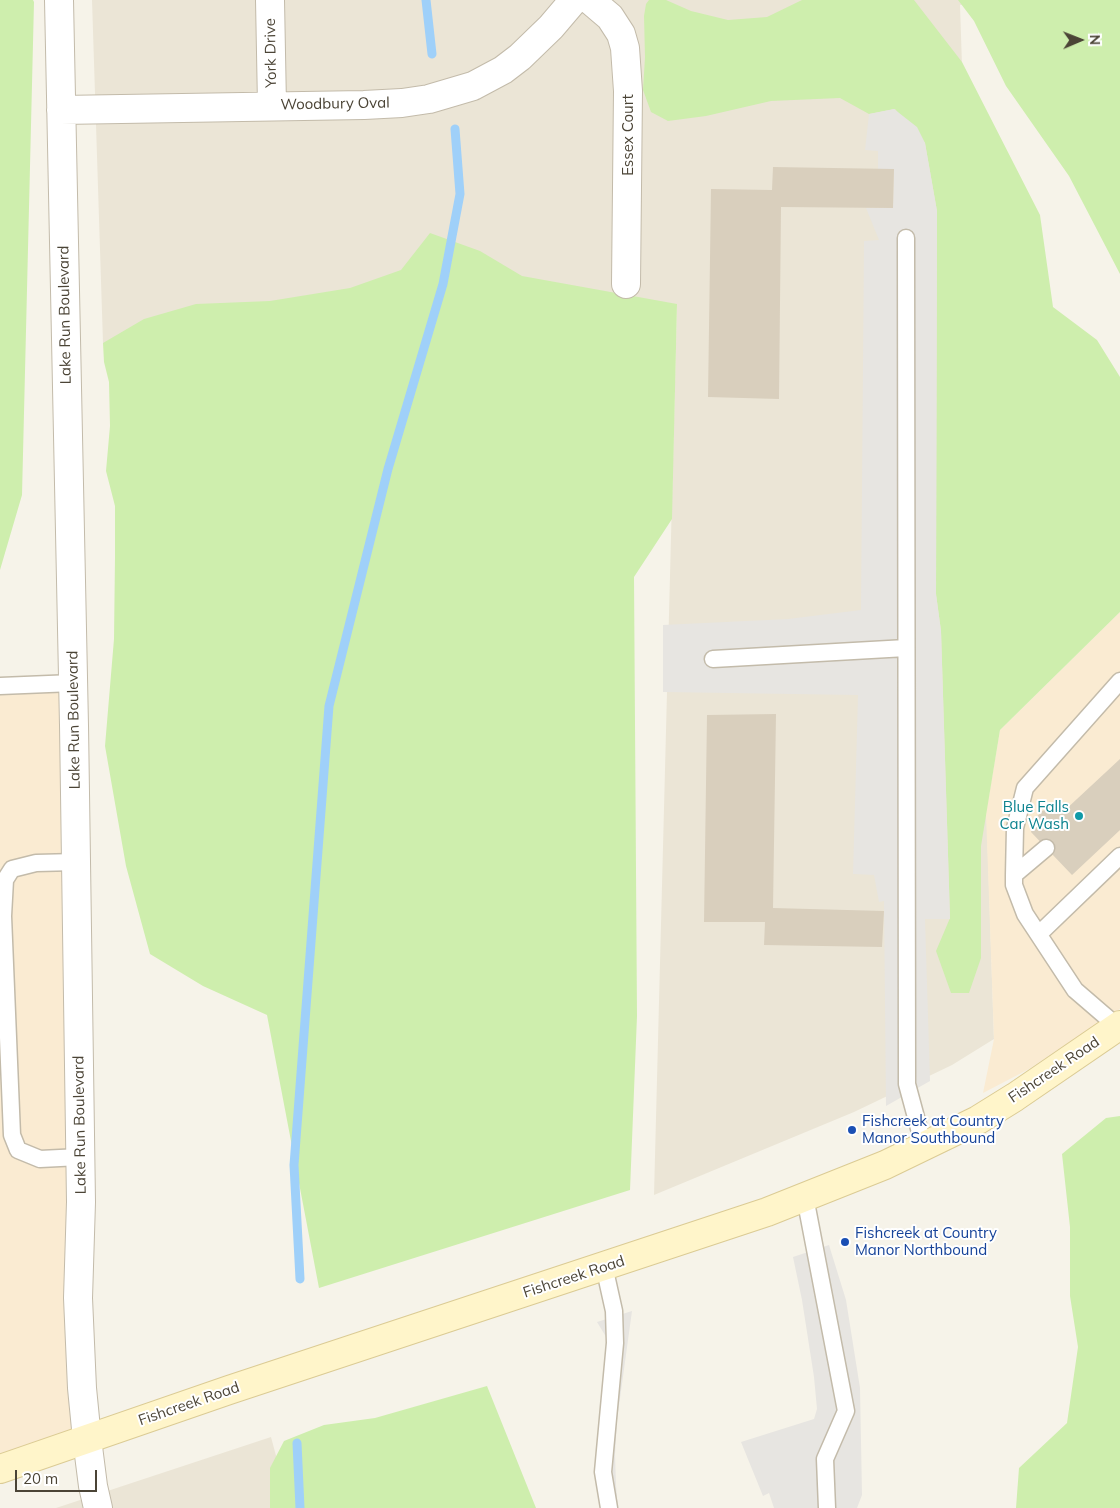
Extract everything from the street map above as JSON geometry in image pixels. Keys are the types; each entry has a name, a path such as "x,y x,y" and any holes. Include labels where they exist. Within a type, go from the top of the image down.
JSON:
{"main road":[{"name":"Fishcreek Road","path":"0,1469 228,1390 758,1215 806,1197 885,1165 978,1120 1015,1098 1119,1026"}],"street":[{"name":"Lake Run Boulevard","path":"59,0 81,1202 78,1298 82,1388 93,1486 98,1508"},
{"name":"York Drive","path":"270,0 272,105"},
{"name":"Woodbury Oval","path":"61,110 402,103 429,99 473,86 503,70 520,57 574,0"},
{"name":"Essex Court","path":"590,0 610,17 621,34 625,48 628,91 626,284"}],"lane":[{"path":"906,238 907,1084 924,1147"},
{"path":"713,659 906,648"},
{"path":"1119,1026 1075,990 1025,914 1014,885 1014,875 1015,828 1025,788 1120,682"},
{"path":"0,686 73,683"},
{"path":"1014,875 1046,848"},
{"path":"1039,934 1120,856"},
{"path":"76,862 36,863 12,869 5,880 3,916 12,1135 18,1150 40,1159 80,1157"},
{"path":"806,1197 846,1411 825,1459 826,1508"},
{"path":"604,1266 614,1311 615,1343 602,1472 609,1508"}],"shaded area":[{"path":"92,0 991,0 960,5 994,1039 952,1065 854,1112 654,1195 677,305 103,343"},
{"path":"894,109 917,127 925,143 937,211 936,594 941,631 950,919 925,919 930,1081 886,1106 884,901 879,902 874,875 853,874 858,695 663,692 663,625 788,619 861,610 864,241 879,240 866,208 893,208 894,169 878,169 878,151 865,150 869,114"},
{"path":"1120,612 1120,1009 1029,1069 983,1093 994,1039 986,813 1000,730"},
{"path":"73,683 87,1439 0,1469 0,686"},
{"path":"829,1245 846,1300 860,1388 862,1495 857,1508 774,1508 769,1493 763,1496 741,1442 814,1419 817,1409 814,1377 793,1257"},
{"path":"632,1311 617,1420 615,1454 618,1508 601,1508 596,1473 598,1430 608,1340 597,1322"},
{"path":"271,1437 290,1508 56,1508"}],"green space":[{"path":"0,0 33,0 34,2 22,495 0,570"},
{"path":"649,0 666,0 691,11 728,20 767,17 802,0 914,0 962,62 1040,215 1053,307 1097,340 1120,377 1120,612 1000,730 981,846 981,958 969,993 951,993 936,951 950,918 941,631 936,594 937,211 925,143 895,109 869,114 840,98 771,101 706,116 668,121 651,112 643,90 645,57 644,16 646,4"},
{"path":"958,0 1120,0 1120,274 1069,176 1006,86 974,21"},
{"path":"430,233 480,251 522,276 677,304 672,519 634,577 637,1016 630,1190 319,1288 267,1015 203,986 150,954 126,866 105,746 114,639 115,506 106,471 110,426 109,382 104,362 103,343 144,319 196,304 270,301 350,288 401,270"},
{"path":"1120,1116 1120,1508 1016,1508 1019,1468 1067,1423 1078,1347 1070,1296 1070,1227 1062,1154 1106,1118"},
{"path":"487,1386 536,1508 270,1508 270,1468 284,1441 324,1425 375,1418"}],"building":[{"path":"773,167 894,169 893,208 781,207 779,399 708,397 711,189 772,190"},
{"path":"776,714 773,908 884,911 882,947 764,945 765,922 704,922 707,715"},
{"name":"Blue Falls Car Wash","path":"1120,759 1120,830 1072,875 1031,832 1035,819 1042,811 1057,806 1063,812"}],"waterway":[{"path":"426,0 432,54"},
{"path":"300,1279 294,1165 329,706 388,469 443,284 460,194 455,129"},
{"path":"297,1443 300,1508"}],"place":[{"name":"Blue Falls Car Wash","path":"1079,816"},
{"name":"Fishcreek at Country Manor Southbound","path":"852,1130"},
{"name":"Fishcreek at Country Manor Northbound","path":"845,1242"}]}
